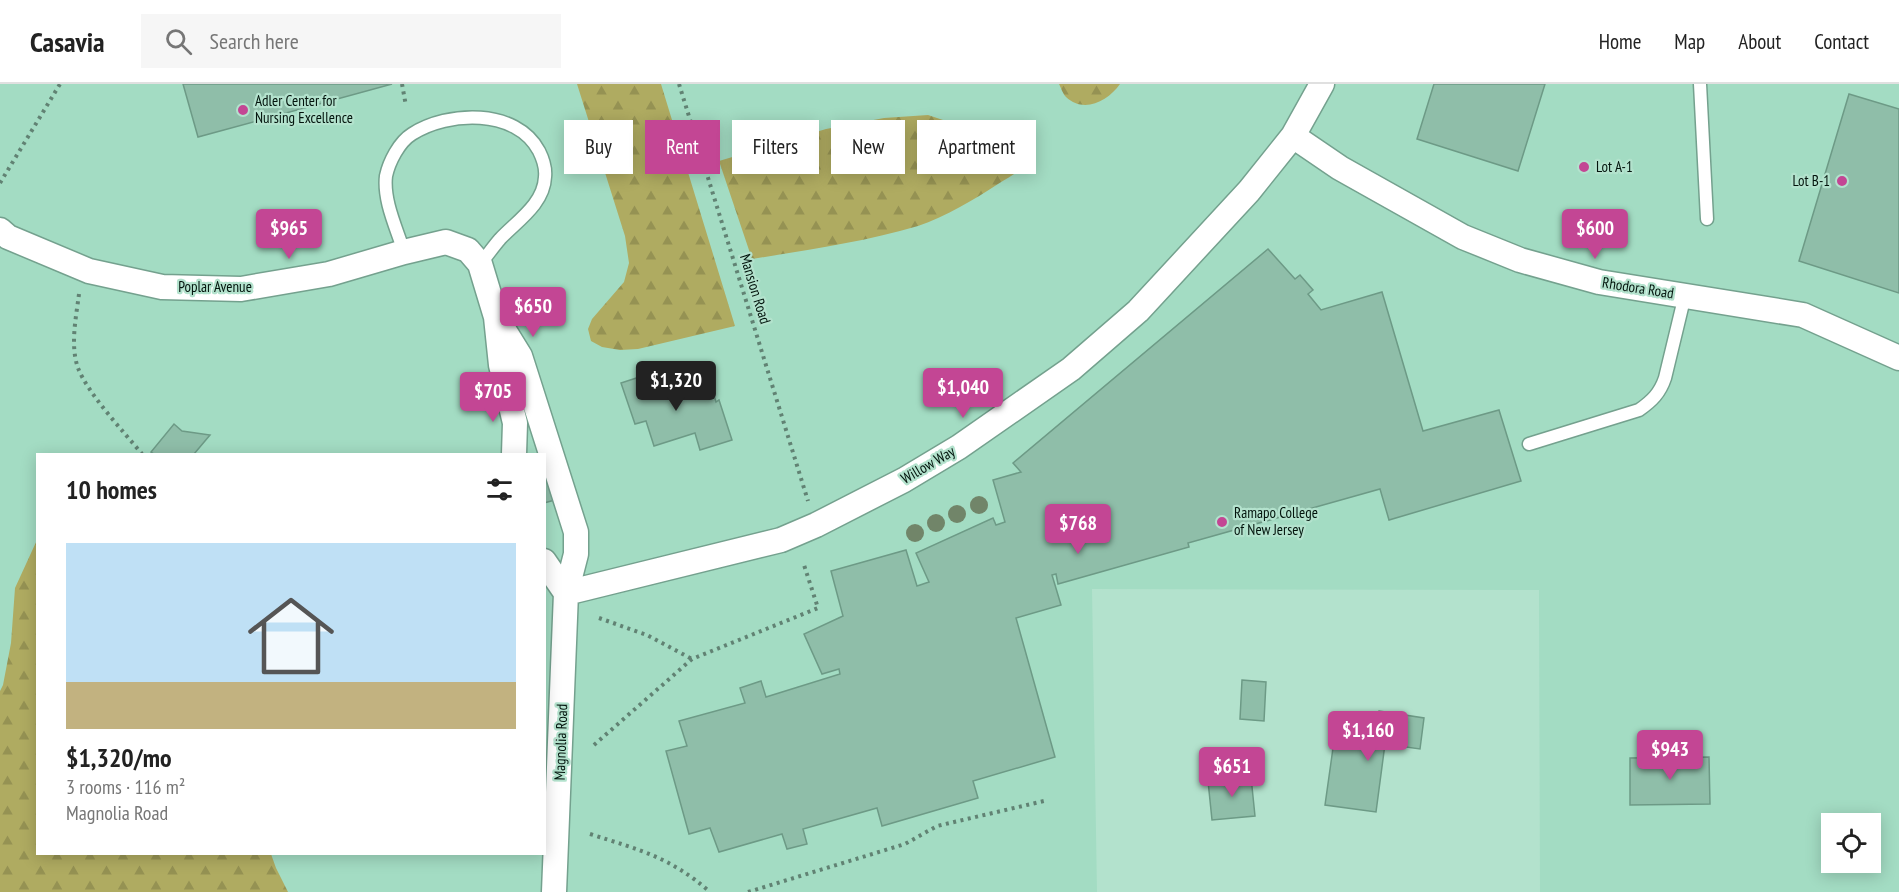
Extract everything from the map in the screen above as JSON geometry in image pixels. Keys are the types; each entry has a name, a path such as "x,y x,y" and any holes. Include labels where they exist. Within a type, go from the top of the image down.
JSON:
{"street":[{"name":"Willow Way","path":"566,593 781,540 816,525 904,480 959,447 1071,369 1138,311 1249,191 1293,136 1322,84"},
{"name":"Rhodora Road","path":"1293,136 1340,168 1473,241 1520,260 1599,282 1803,315 1899,358"},
{"name":"Poplar Avenue","path":"0,230 8,237 89,271 162,286 241,289 329,274 446,242 468,250 480,264"},
{"path":"480,264 496,317 501,365 515,423 514,453"},
{"name":"Magnolia Road","path":"496,317 523,364 576,532 576,554 566,593 554,892"},
{"path":"546,564 566,593"}],"lane":[{"path":"1700,84 1707,219"},
{"path":"404,252 386,195 386,176 394,154 411,135 440,122 475,117 499,119 520,130 534,143 543,160 545,178 539,198 480,264"},
{"path":"1529,444 1639,410 1653,400 1665,378 1685,295"}],"path":[{"path":"0,183 60,84"},
{"path":"402,84 406,106"},
{"name":"Mansion Road","path":"679,84 808,502"},
{"path":"89,271 79,291 74,338 78,368 95,397 141,453"},
{"path":"594,745 692,659 818,608 804,565"},
{"path":"599,618 647,635 692,659"},
{"path":"748,892 905,844 937,826 1044,801"},
{"path":"590,834 656,855 689,874 710,892"}],"shaded area":[{"name":"Ramapo College of New Jersey","path":"0,84 1899,84 1899,892 1540,892 1539,590 1092,589 1097,892 0,892"}],"green space":[{"path":"577,84 661,84 672,120 645,120 645,174 689,174 735,326 638,349 620,350 602,347 591,341 588,329 592,319 624,282 629,263 625,236 605,174 633,174 633,120 588,120"},
{"path":"1059,84 1120,84 1102,100 1080,105 1066,97"},
{"path":"928,115 943,120 917,120 917,174 1014,174 960,207 918,226 856,241 752,259 720,161 732,157 732,174 819,174 819,131 831,128 831,174 905,174 905,120 873,120"},
{"path":"36,542 36,855 271,855 288,892 0,892 0,691 11,643 15,588"}],"building":[{"name":"Adler Center for Nursing Excellence","path":"183,84 392,84 198,137"},
{"path":"1434,84 1545,84 1518,171 1417,139"},
{"name":"Lot B-1","path":"1849,94 1899,109 1899,293 1799,261"},
{"path":"1268,249 1295,279 1300,275 1313,290 1308,294 1321,310 1382,292 1423,431 1499,410 1521,481 1389,520 1380,489 1188,543 1189,547 1058,584 1056,574 1052,575 1061,605 1016,618 1055,757 973,781 978,798 882,826 877,808 803,829 807,844 787,849 782,834 719,852 710,828 689,834 666,751 687,746 679,721 745,703 740,688 761,681 766,697 840,674 839,669 822,674 804,634 843,616 831,571 906,550 917,586 929,582 916,553 993,518 996,525 1005,522 993,480 1021,472 1013,463"},
{"path":"664,369 674,400 712,388 716,402 719,400 732,440 700,450 695,433 654,446 646,421 635,424 621,383"},
{"path":"174,424 182,431 210,435 195,453 151,452"},
{"path":"548,479 555,500 546,502 546,480"},
{"path":"1242,680 1266,682 1264,721 1240,719"},
{"path":"1379,711 1424,718 1420,749 1385,744 1376,812 1325,805 1334,741 1375,746"},
{"path":"1709,757 1710,804 1630,805 1630,758"},
{"path":"1251,777 1255,816 1212,820 1208,781"}],"place":[{"name":"Adler Center for Nursing Excellence","path":"243,110"},
{"name":"Lot A-1","path":"1584,167"},
{"name":"Lot B-1","path":"1842,181"},
{"name":"Ramapo College of New Jersey","path":"1222,522"}]}
